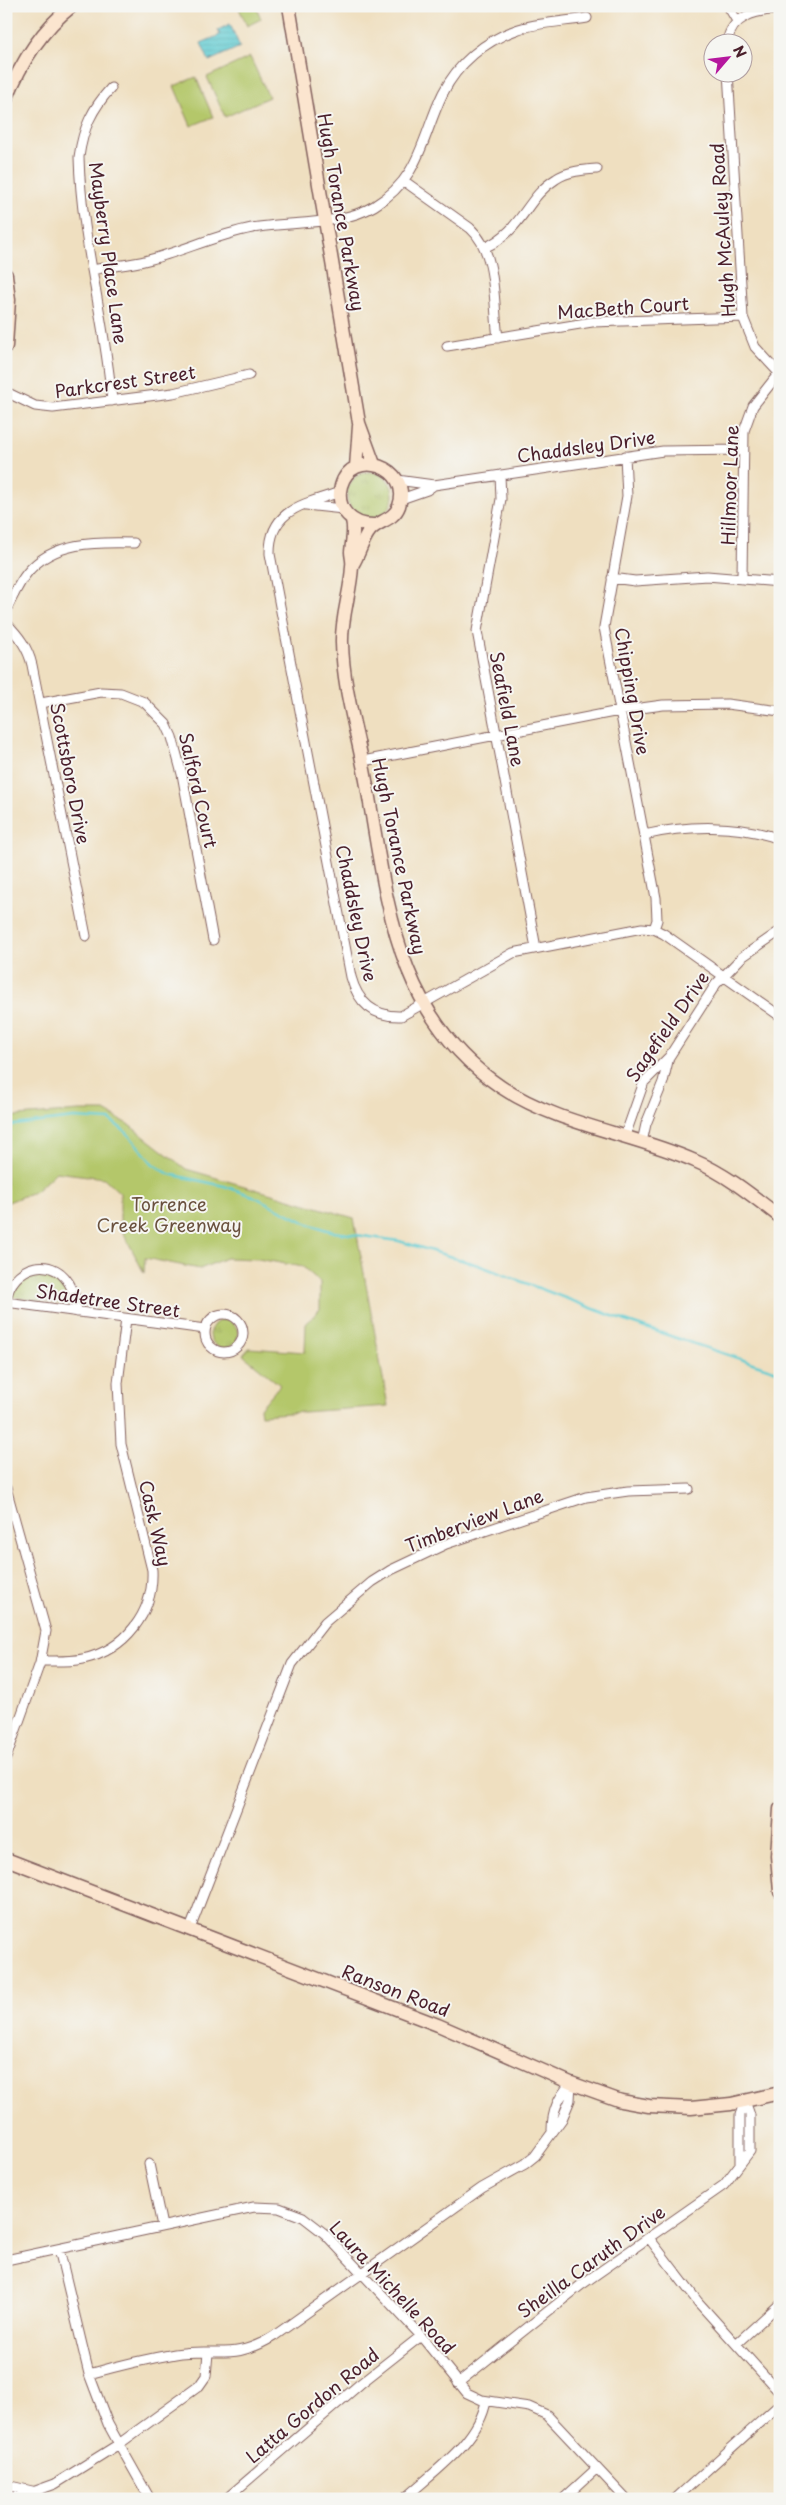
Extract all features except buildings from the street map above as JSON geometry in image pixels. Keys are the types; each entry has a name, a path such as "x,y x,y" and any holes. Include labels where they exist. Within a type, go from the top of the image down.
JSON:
{"street":[{"path":"6,100 22,65 35,45 72,6"},
{"name":"Hugh Torance Parkway","path":"290,6 324,220 360,423 374,464"},
{"path":"728,6 737,21"},
{"path":"729,32 737,21 762,10 780,9"},
{"path":"92,270 147,261 218,235 254,227 345,217 373,207 404,181 418,159 443,93 452,77 474,53 494,40 515,30 587,18"},
{"name":"Hugh McAuley Road","path":"729,82 743,317 755,346 779,373"},
{"name":"Mayberry Place Lane","path":"111,88 89,117 81,140 79,157 92,270 105,336 112,401"},
{"path":"484,248 509,233 546,186 556,179 571,173 597,169"},
{"path":"404,181 470,228 484,248 491,277 498,338"},
{"path":"6,276 9,300 6,346"},
{"name":"MacBeth Court","path":"447,346 592,322 743,317"},
{"name":"Hillmoor Lane","path":"742,578 743,450 746,420 761,395 779,373"},
{"name":"Parkcrest Street","path":"6,392 43,407 173,393 249,375"},
{"name":"Hugh Torance Parkway","path":"356,467 360,423"},
{"name":"Chaddsley Drive","path":"397,480 434,485 663,451 743,450"},
{"name":"Chipping Drive","path":"625,456 627,496 604,627 658,908 654,929"},
{"path":"375,526 359,524 352,520 343,509 340,492 345,477 356,467 374,464 392,472 397,480 401,499"},
{"name":"Seafield Lane","path":"500,474 501,498 477,631 536,948"},
{"name":"Chaddsley Drive","path":"401,499 427,490 434,485"},
{"name":"Chaddsley Drive","path":"340,492 286,513 276,522 271,535 270,554 353,982 359,998 366,1006 388,1017 401,1016 504,957 536,948 634,929 654,929"},
{"name":"Hugh Torance Parkway","path":"352,566 368,532 392,517 401,499"},
{"path":"306,505 343,509"},
{"name":"Hugh Torance Parkway","path":"352,520 354,527 351,551 352,566 343,616 341,641 343,665 395,934 412,984 423,1005 455,1047 478,1069 502,1087 558,1116 625,1136 704,1165 780,1217"},
{"path":"6,610 26,574 42,558 74,546 134,543"},
{"path":"612,578 635,581 707,576 780,582"},
{"name":"Scottsboro Drive","path":"6,623 29,652 41,703 86,936"},
{"name":"Salford Court","path":"41,703 101,692 121,693 144,702 166,724 172,737 182,774 214,940"},
{"path":"362,761 619,711 663,705 726,704 780,711"},
{"path":"644,836 677,830 717,828 762,834 780,839"},
{"path":"654,929 780,1016"},
{"name":"Sagefield Drive","path":"625,1136 644,1082 669,1057 723,975 742,957 780,930"},
{"path":"642,1142 646,1124 663,1082 669,1057"},
{"path":"6,1302 10,1287 17,1277 31,1268 47,1267 62,1274 72,1287 77,1312"},
{"name":"Shadetree Street","path":"6,1302 206,1330"},
{"path":"228,1315 239,1322 242,1334 241,1341 238,1346 228,1352 216,1350 207,1342 206,1330 210,1320 216,1316 228,1315"},
{"name":"Cask Way","path":"41,1661 84,1659 112,1647 127,1636 139,1620 150,1598 153,1585 152,1570 121,1444 118,1383 126,1319"},
{"path":"6,1488 46,1631 41,1661 6,1758"},
{"name":"Timberview Lane","path":"190,1929 292,1664 325,1622 372,1582 391,1570 446,1544 586,1498 628,1491 689,1489"},
{"path":"780,1808 777,1856 780,1892"},
{"name":"Ranson Road","path":"6,1859 438,2026 571,2083 621,2101 649,2106 691,2108 745,2101 780,2093"},
{"path":"89,2374 176,2354 231,2353 264,2343 482,2188 525,2164 539,2151 552,2130 562,2119 570,2100 571,2083"},
{"name":"Sheilla Caruth Drive","path":"458,2382 564,2298 716,2192 730,2178 740,2164 740,2115 745,2101"},
{"path":"149,2164 162,2226"},
{"name":"Laura Michelle Road","path":"6,2260 254,2207 280,2208 302,2217 325,2234 420,2336 467,2393 486,2402 529,2407 546,2415 626,2499"},
{"path":"649,2238 698,2302 780,2393"},
{"path":"60,2248 89,2374 108,2424 150,2499"},
{"path":"736,2344 780,2304"},
{"name":"Latta Gordon Road","path":"226,2499 360,2384 420,2336"},
{"path":"6,2497 19,2497 55,2484 119,2444 199,2386 206,2376 208,2353"},
{"path":"404,2499 470,2438 476,2429 486,2402"},
{"path":"675,2499 780,2404"},
{"path":"563,2499 597,2468"},
{"path":"6,2485 32,2491"}],"green space":[{"path":"238,6 256,6 261,19 247,26"},
{"path":"250,57 269,97 225,117 207,77"},
{"path":"196,77 213,117 191,126 174,86"},
{"path":"370,472 383,476 389,482 393,495 389,508 383,514 370,518 357,514 351,508 347,495 351,482 357,476"},
{"name":"Torrence Creek Greenway","path":"79,1111 105,1111 129,1125 186,1169 354,1218 388,1406 261,1415 260,1408 280,1385 243,1355 249,1348 305,1352 306,1324 320,1309 320,1282 303,1267 258,1259 226,1258 200,1269 145,1258 144,1273 120,1226 120,1193 104,1178 56,1172 36,1191 6,1203 6,1117"},
{"path":"41,1271 53,1274 61,1280 68,1289 72,1301 69,1305 13,1297 14,1287 17,1283 26,1276"},
{"path":"224,1320 234,1324 238,1334 234,1344 224,1348 214,1344 210,1334 214,1324"}],"water":[{"path":"230,24 240,47 209,61 201,43 220,35 218,30"}],"waterway":[{"path":"6,1126 74,1118 110,1120 127,1133 153,1164 169,1174 224,1186 253,1196 308,1224 334,1232 399,1241 478,1265 631,1323 780,1372"}]}
